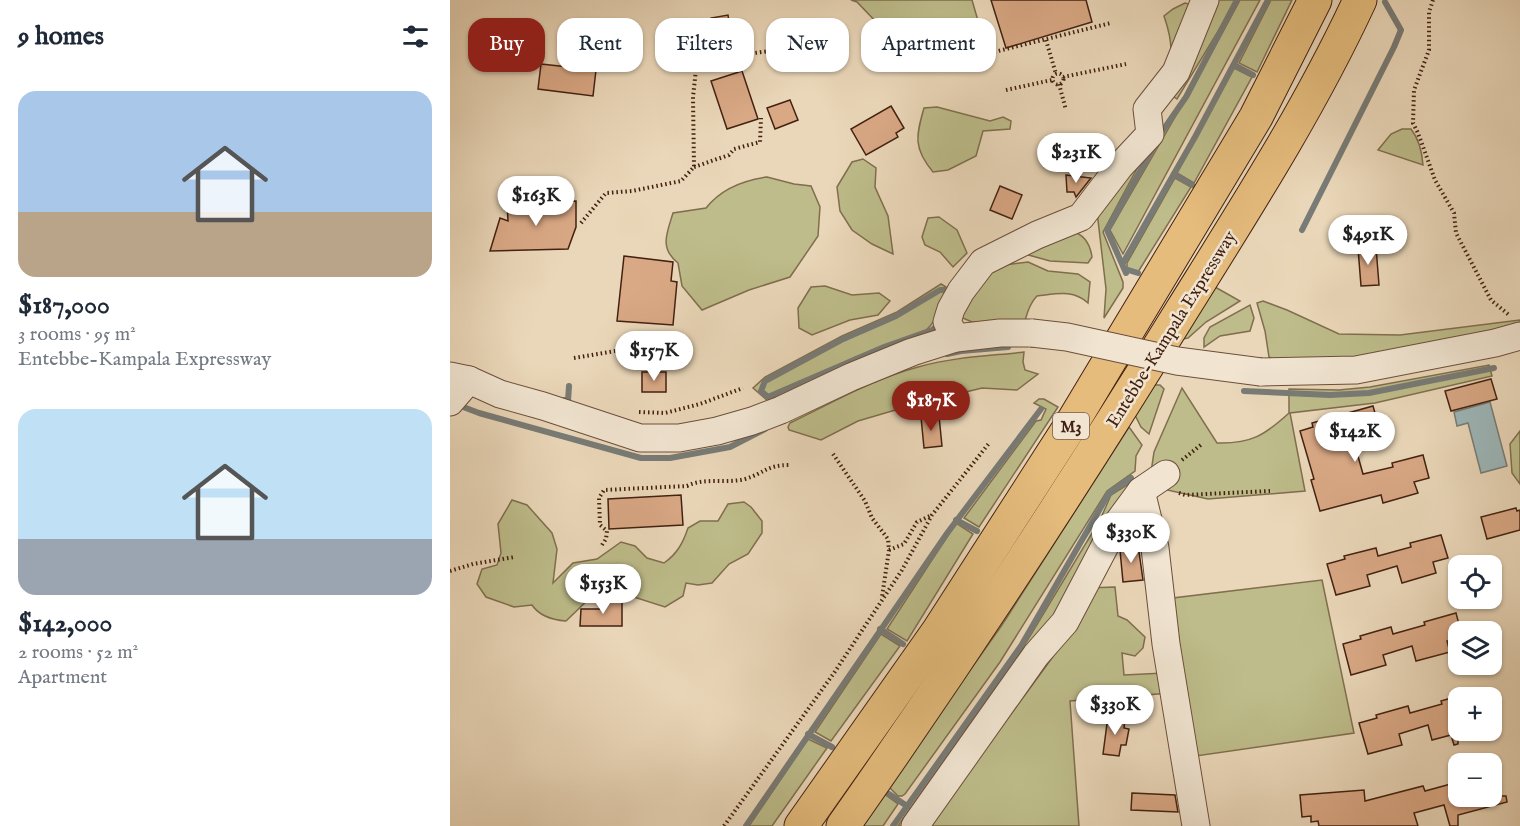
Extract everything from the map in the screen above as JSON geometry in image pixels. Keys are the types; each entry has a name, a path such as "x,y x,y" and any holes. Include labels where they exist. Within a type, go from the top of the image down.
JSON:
{"highway":[{"name":"Entebbe-Kampala Expressway","path":"801,826 939,630 1069,428 1256,117 1315,0"},
{"name":"Entebbe-Kampala Expressway","path":"843,826 907,735 1094,453 1284,144 1360,0"}],"street":[{"path":"956,338 947,322 951,309 967,282 983,262 1037,235 1081,217 1120,166 1148,137 1151,129 1147,109 1176,72 1205,0"},
{"path":"450,402 460,378 500,394 640,438 679,438 717,431 752,421 781,410 850,377 912,352 956,338 1000,333 1032,333 1066,337 1177,361 1261,372 1356,370 1495,343 1516,327"},
{"path":"915,826 1036,655 1065,622 1110,536 1152,483"},
{"path":"1152,483 1155,548 1166,644 1196,826"}],"path":[{"path":"1433,0 1430,12 1429,50 1414,90 1413,123 1419,133 1435,180 1454,213 1456,233 1491,300 1516,327"},
{"path":"996,52 1112,23"},
{"path":"1046,40 1056,74"},
{"path":"1056,74 1061,74 1063,77 1126,64"},
{"path":"694,167 693,97 697,72"},
{"path":"1006,90 1052,80 1056,74"},
{"path":"1059,84 1063,81 1063,77"},
{"path":"1052,80 1059,84"},
{"path":"1059,84 1066,110"},
{"path":"581,224 606,193 632,191 681,181 694,167 729,155 734,149 759,142 761,118"},
{"path":"574,358 658,344 665,332"},
{"path":"636,412 665,413 700,404 742,388"},
{"path":"724,826 834,673 902,570 932,515 990,442"},
{"path":"833,454 888,539 890,550 882,601"},
{"path":"602,545 607,531 600,525 599,498 604,490 687,486 696,482 742,480 773,465 790,465"},
{"path":"1152,483 1185,495 1270,491"},
{"path":"890,550 904,544 917,522 932,515"},
{"path":"450,571 483,561 515,556"}],"shaded area":[{"path":"851,0 972,0 977,18 872,18 857,2"},
{"path":"1214,0 1237,0 1177,99 1162,89 1171,53 1170,37 1164,16 1185,3 1207,9"},
{"path":"1240,0 1260,0 1123,254 1110,230"},
{"path":"1271,0 1292,0 1257,72 1239,63"},
{"path":"1234,68 1252,77 1194,183 1177,173"},
{"path":"937,107 990,121 1003,117 1011,121 1010,129 983,131 976,156 948,170 933,172 919,149 918,134 924,108"},
{"path":"1402,129 1411,129 1414,133 1420,146 1423,165 1378,150 1391,134"},
{"path":"1154,137 1103,232 1123,282 1123,288 1104,318 1106,289 1096,203"},
{"path":"863,159 876,168 875,187 888,216 893,254 872,244 852,230 840,211 837,187 852,162"},
{"path":"767,177 811,186 820,207 818,236 790,277 749,290 702,310 682,286 678,263 668,252 666,246 673,213 706,208 734,186"},
{"path":"1175,178 1191,187 1138,272 1127,268 1127,263"},
{"path":"939,217 957,230 967,253 953,267 940,252 925,245 922,237 928,218"},
{"path":"1071,231 1079,234 1088,243 1092,257 1088,263 1050,261 1025,254"},
{"path":"1028,262 1048,271 1078,274 1090,282 1088,303 1070,294 1037,296 1030,307 1023,328 972,322 958,316 989,267"},
{"path":"941,284 946,287 941,306 931,325 922,333 856,357 768,401 753,388 765,377 842,336 897,312"},
{"path":"825,286 852,295 879,293 890,301 878,315 850,320 812,335 799,328 798,308 811,287"},
{"path":"1215,287 1240,301 1206,322 1188,338 1183,339"},
{"path":"1263,301 1339,334 1400,335 1520,320 1520,328 1432,351 1281,363 1269,357 1257,303"},
{"path":"1250,305 1254,318 1250,331 1220,336 1204,347 1204,338 1210,327"},
{"path":"1024,352 1025,370 1038,374 1017,390 982,388 909,406 858,421 821,440 789,430 788,427 790,423 837,400 901,372 944,361"},
{"path":"1489,365 1492,376 1375,403 1290,413 1305,491 1208,499 1149,486 1154,452 1182,388 1217,443 1229,443 1257,437 1289,413 1289,389 1339,390 1370,387"},
{"path":"1154,385 1160,385 1164,389 1149,434 1141,427 1135,415"},
{"path":"1039,399 1044,399 1058,407 979,527 964,518 1036,421 1041,420 1046,409 1034,403"},
{"path":"1129,427 1142,445 1136,456 1135,471 1107,491 1000,662 905,794 898,796 888,786 1002,625"},
{"path":"1520,431 1520,484 1512,473 1510,444"},
{"path":"1130,483 1131,493 1086,569 910,826 898,826 1024,646 1100,520 1111,495"},
{"path":"512,500 527,505 552,533 557,549 553,583 573,563 597,559 621,542 635,546 647,558 664,563 679,548 688,528 700,521 718,521 728,504 744,502 751,507 762,521 762,533 748,554 729,564 712,583 698,585 686,583 683,596 665,607 612,590 593,595 566,621 561,621 543,615 532,605 514,607 486,597 477,584 482,569 497,565 501,553 498,524"},
{"path":"956,523 973,534 907,641 887,629"},
{"path":"1322,580 1354,733 1196,756 1173,598"},
{"path":"1115,587 1118,616 1127,620 1145,637 1143,648 1135,656 1122,653 1124,675 1164,673 1170,693 1070,701 1079,826 929,826 1060,647 1087,588"},
{"path":"881,634 900,646 831,741 815,732"},
{"path":"808,739 827,748 772,826 749,826"},
{"path":"883,793 898,804 883,826 861,826"}],"water":[{"path":"1490,402 1507,466 1481,473 1468,423 1457,426 1454,412"}],"building":[{"path":"991,0 1086,0 1092,22 1006,48"},
{"path":"728,15 728,18 711,18"},
{"path":"545,64 557,66 557,72 596,72 593,96 538,89 540,72 545,72"},
{"path":"742,72 758,119 727,129 711,81"},
{"path":"790,100 798,120 775,129 767,108"},
{"path":"891,106 904,128 896,133 898,137 866,155 851,129"},
{"path":"1066,175 1091,178 1076,197 1074,192 1067,192"},
{"path":"1000,186 1022,195 1012,219 990,210"},
{"path":"576,201 576,227 568,249 490,251 500,218 508,221 507,203"},
{"path":"1376,247 1379,285 1361,286 1358,248"},
{"path":"624,256 673,262 671,281 677,282 673,325 617,321"},
{"path":"642,372 666,372 666,392 642,392"},
{"path":"1491,379 1497,399 1451,411 1445,391"},
{"path":"1373,406 1381,435 1354,442 1363,474 1393,467 1392,463 1423,455 1429,478 1414,482 1418,493 1383,503 1381,495 1320,511 1311,480 1314,479 1300,431 1313,427 1312,423"},
{"path":"939,416 942,446 924,448 921,417"},
{"path":"681,495 683,525 609,529 608,499"},
{"path":"1516,508 1517,511 1520,510 1520,530 1487,539 1481,517"},
{"path":"1441,535 1448,558 1433,562 1436,573 1402,583 1397,566 1367,575 1370,586 1336,595 1327,564 1345,559 1344,556 1376,548 1378,556 1411,547 1410,543"},
{"path":"1138,545 1143,580 1123,582 1120,550 1123,546"},
{"path":"622,601 622,626 580,626 581,609 600,609 600,602"},
{"path":"1456,613 1458,621 1448,621 1448,653 1416,661 1412,646 1383,655 1386,665 1351,675 1343,644 1361,639 1360,636 1391,627 1393,634 1425,625 1424,622"},
{"path":"1448,699 1448,736 1432,740 1428,725 1399,734 1402,745 1368,754 1359,723 1377,718 1376,715 1408,706 1410,713 1442,704 1441,701"},
{"path":"1108,716 1125,719 1124,728 1129,729 1126,745 1121,745 1119,756 1103,754"},
{"path":"1448,785 1448,807 1488,807 1458,815 1458,826 1450,826 1444,805 1414,813 1418,826 1319,826 1318,821 1311,822 1311,816 1302,817 1300,795 1364,790 1365,801 1423,786 1425,791"},
{"path":"1132,793 1175,795 1178,812 1131,810"},
{"path":"1502,796 1506,796 1507,802 1502,803"}],"waterway":[{"path":"1159,136 1186,97 1237,0"},
{"path":"1123,263 1195,137 1268,0"},
{"path":"1302,230 1401,30 1385,2"},
{"path":"1234,65 1253,75"},
{"path":"1126,273 1107,230 1153,148"},
{"path":"1174,174 1192,185"},
{"path":"1125,269 1138,273"},
{"path":"940,290 951,290 937,326 932,330 884,347 768,397 761,391 765,381 841,340 896,316 940,290"},
{"path":"947,354 1008,347"},
{"path":"1244,391 1330,395 1369,393 1494,368"},
{"path":"564,400 568,401 569,386"},
{"path":"458,405 479,413 641,458 670,458 730,447 765,429"},
{"path":"746,826 948,532 1041,409"},
{"path":"893,826 1021,646 1109,493 1131,478"},
{"path":"956,520 977,531"},
{"path":"880,629 903,644"},
{"path":"808,734 832,747"},
{"path":"889,794 907,806"}]}
